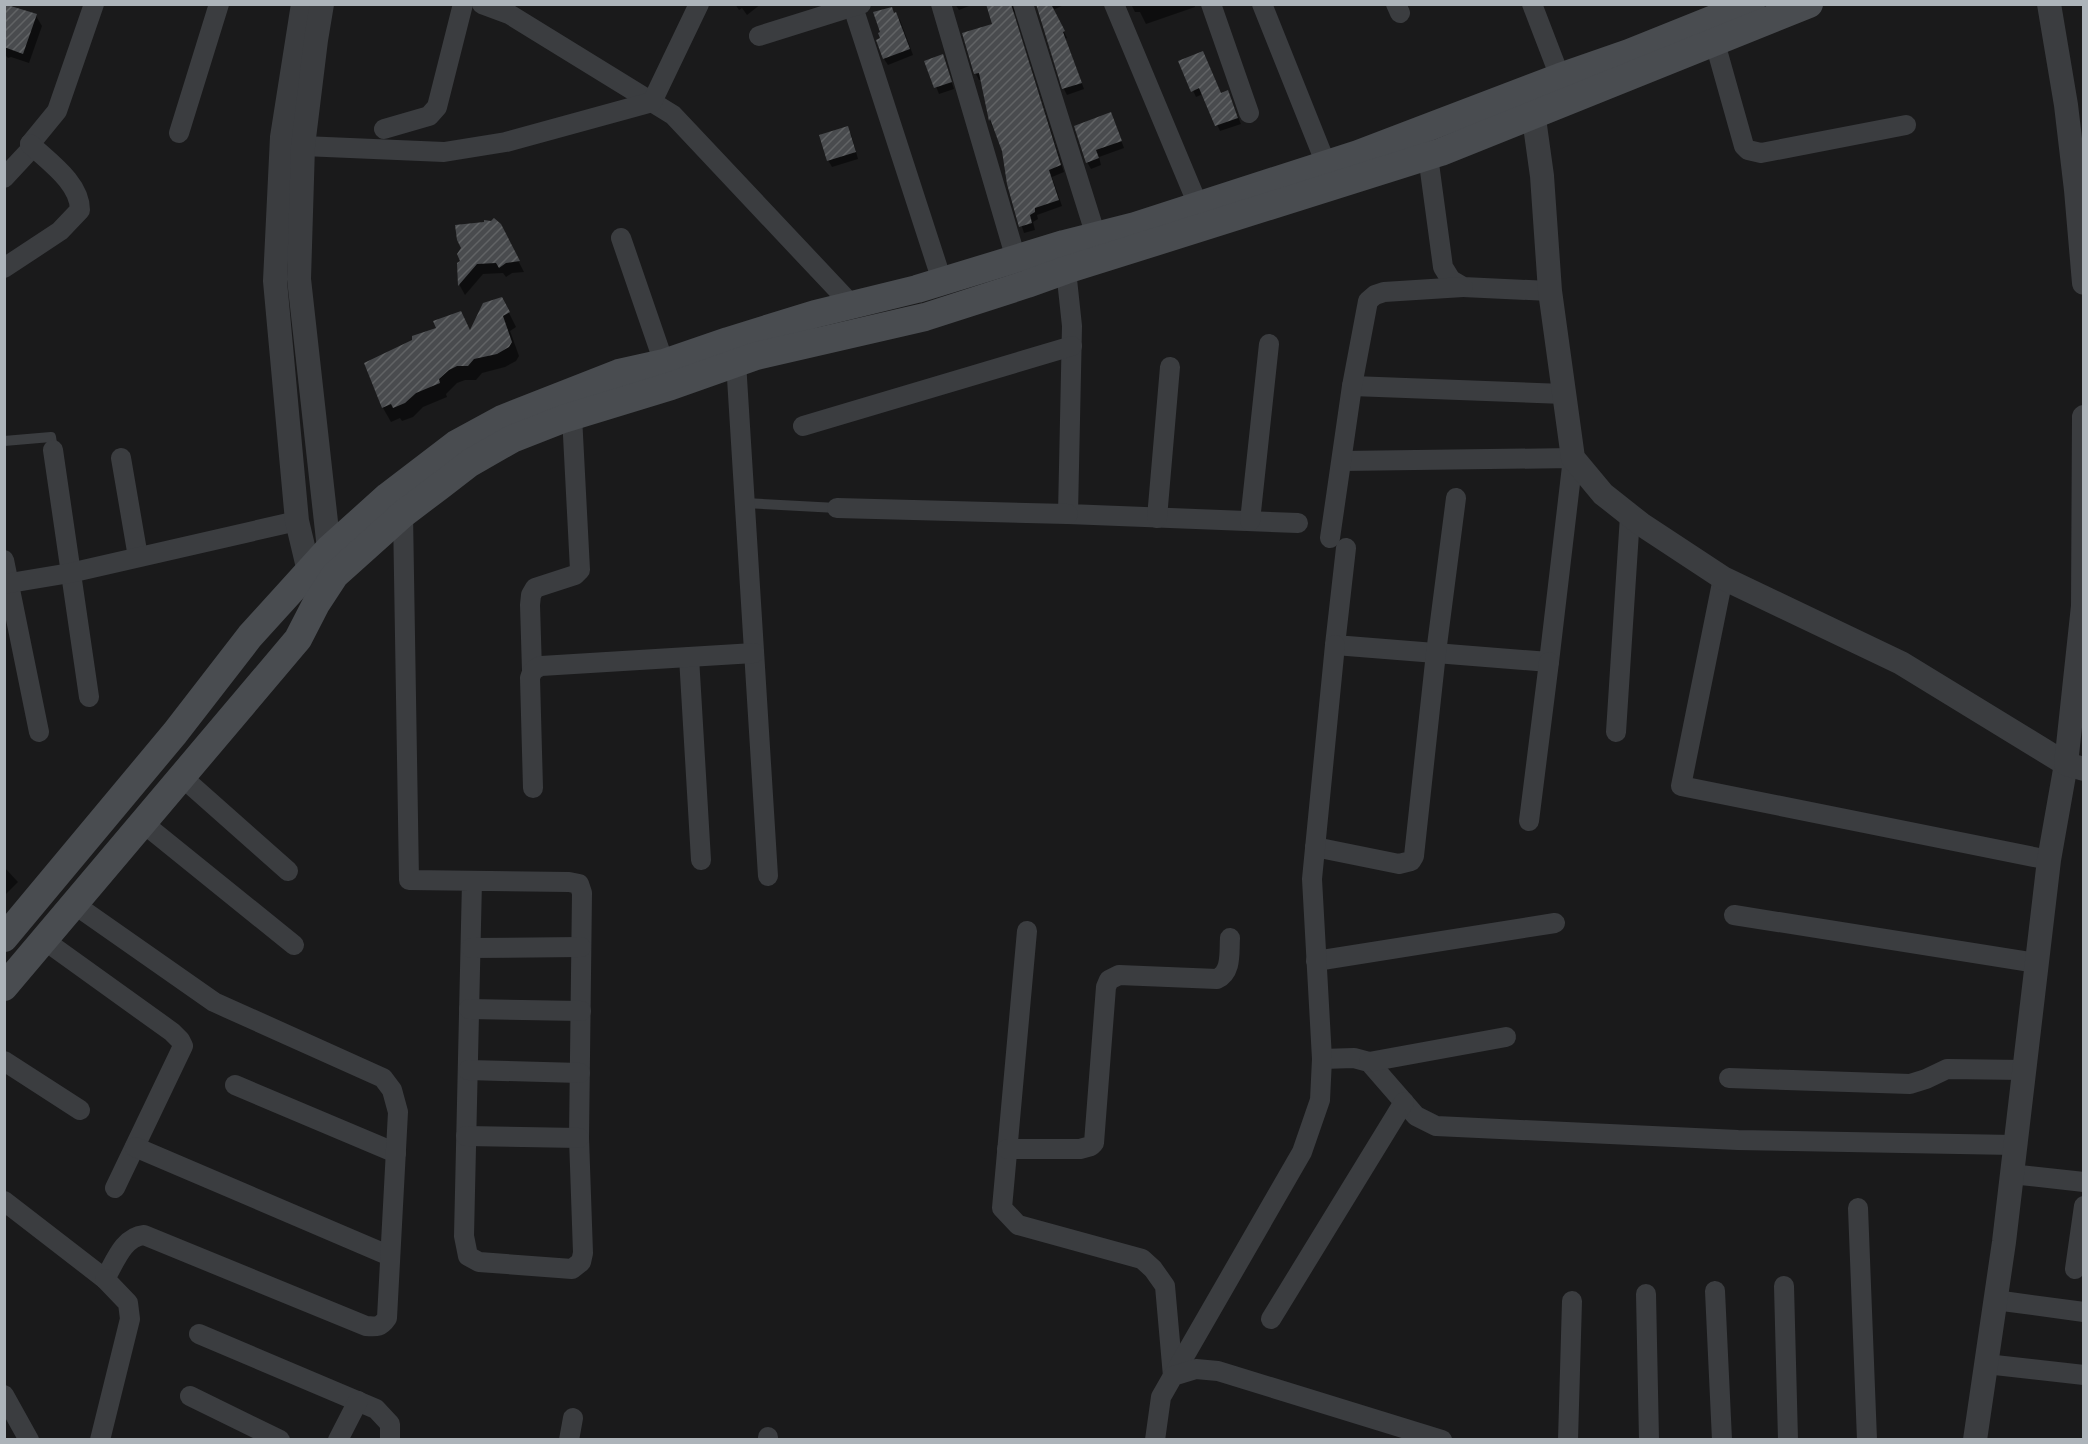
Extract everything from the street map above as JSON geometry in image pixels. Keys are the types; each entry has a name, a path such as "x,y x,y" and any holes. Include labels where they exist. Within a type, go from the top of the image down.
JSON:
{"main road":[{"path":"4,987 298,639 316,604 324,564 403,514 470,464 512,439 572,416 671,386 736,363 867,329 925,317 1428,156 1531,101 1560,77 1629,53 1750,4"},
{"path":"7,928 175,733 250,636 324,564 388,496 456,444 502,418 619,373 664,363 851,304 942,281 1135,226 1715,43 1809,4"}],"street":[{"path":"4,178 30,150 30,144 57,111 94,4"},
{"path":"179,133 219,4"},
{"path":"303,4 282,137 275,281 297,521 324,564"},
{"path":"322,4 303,146 299,279 324,564"},
{"path":"384,129 429,116 437,107 463,4"},
{"path":"482,4 513,9 673,115 851,304"},
{"path":"303,146 444,152 506,142 652,102 699,4"},
{"path":"941,4 1017,259"},
{"path":"1023,4 1096,236"},
{"path":"1114,4 1198,206"},
{"path":"1211,4 1250,112"},
{"path":"1262,4 1326,164"},
{"path":"1532,4 1560,77"},
{"path":"2049,4 2075,104 2076,190 2084,283"},
{"path":"759,36 857,6 942,281"},
{"path":"1715,43 1744,146 1748,150 1761,153 1906,125"},
{"path":"1529,821 1573,458 1550,291 1542,176 1531,101"},
{"path":"4,268 60,231 80,210 80,199 72,185 30,144"},
{"path":"1428,156 1443,267 1451,280 1463,287"},
{"path":"621,238 664,363"},
{"path":"1066,270 1072,326 1068,514"},
{"path":"1155,1440 1161,1397 1302,1152 1320,1100 1322,1059 1312,879 1335,645 1342,460 1352,386 1368,301 1384,292 1463,287 1550,291"},
{"path":"1250,521 1269,344"},
{"path":"803,426 1072,346"},
{"path":"736,363 768,876"},
{"path":"1157,518 1170,367"},
{"path":"1352,386 1564,394"},
{"path":"533,788 530,678 532,671 531,595 535,588 575,575 580,570 572,416"},
{"path":"1974,1440 1995,1300 2049,860 2075,767 2083,606 2084,417"},
{"path":"53,450 89,697"},
{"path":"122,458 138,557"},
{"path":"1342,460 1573,458 1604,494 1630,516 1723,578 1901,663 2075,767"},
{"path":"1315,847 1399,864 1411,861 1414,856 1436,653 1456,498"},
{"path":"837,508 1298,523"},
{"path":"403,514 409,880 569,882 579,884 582,893 579,1138 583,1253 581,1262 572,1269 479,1262 468,1256 464,1236 472,881"},
{"path":"1616,732 1630,516"},
{"path":"6,584 70,573 297,521"},
{"path":"4,560 6,584 39,732"},
{"path":"1723,578 1681,786 2049,860"},
{"path":"1335,645 1549,662"},
{"path":"532,671 541,666 754,653"},
{"path":"689,657 701,860"},
{"path":"182,777 288,871"},
{"path":"143,823 294,945"},
{"path":"74,904 214,1002 383,1078 392,1090 398,1112 387,1318 377,1328 366,1326 144,1235 135,1236 128,1241 105,1279"},
{"path":"1734,915 2037,963"},
{"path":"1317,961 1555,923"},
{"path":"1028,931 1002,1208 1018,1225 1142,1259 1154,1269 1165,1286 1173,1376"},
{"path":"1007,1149 1080,1149 1091,1146 1094,1143 1106,987 1109,980 1119,975 1218,979 1228,970 1230,938"},
{"path":"44,940 180,1040 183,1046 115,1188"},
{"path":"471,948 581,947"},
{"path":"469,1009 581,1011"},
{"path":"1322,1059 1354,1058 1369,1062 1506,1037"},
{"path":"4,1061 80,1110"},
{"path":"1369,1062 1416,1116 1436,1126 1738,1140 2014,1145"},
{"path":"1730,1078 1910,1084 1947,1069 2024,1070"},
{"path":"468,1070 580,1073"},
{"path":"235,1084 396,1152"},
{"path":"1271,1318 1404,1102"},
{"path":"466,1136 579,1138"},
{"path":"135,1147 390,1256"},
{"path":"2011,1174 2084,1182"},
{"path":"4,1201 105,1279 128,1303 130,1318 100,1440"},
{"path":"2075,1269 2084,1206"},
{"path":"1858,1208 1867,1440"},
{"path":"1784,1287 1788,1440"},
{"path":"1715,1291 1722,1440"},
{"path":"1646,1294 1649,1440"},
{"path":"1995,1300 2084,1312"},
{"path":"1568,1440 1572,1301"},
{"path":"199,1334 376,1409 390,1424 390,1440"},
{"path":"1986,1364 2084,1375"},
{"path":"1173,1376 1196,1369 1218,1371 1442,1440"},
{"path":"4,1395 29,1440"},
{"path":"190,1396 280,1440"},
{"path":"338,1440 358,1401"},
{"path":"569,1440 573,1418"}],"lane":[{"path":"4,441 51,436 53,450"},
{"path":"745,502 837,508"}],"building":[{"path":"4,4 37,14 23,54 4,47"},
{"path":"986,4 1011,4 1061,165 1049,170 1059,200 1035,208 1035,212 1030,215 1032,223 1019,227 1007,184 1002,151 990,119 989,121 979,73 974,74 962,33 992,24"},
{"path":"1036,4 1051,4 1065,31 1063,32 1082,83 1062,89"},
{"path":"892,7 910,49 883,59 876,40 880,38 878,33 880,32 873,12"},
{"path":"1203,51 1221,93 1228,90 1238,118 1215,126 1199,88 1191,92 1178,61"},
{"path":"943,54 952,82 934,88 924,61"},
{"path":"1111,112 1122,141 1096,150 1099,158 1086,163 1074,126"},
{"path":"848,126 856,152 827,161 819,135"},
{"path":"494,218 501,224 520,261 506,263 499,268 496,263 477,264 458,286 457,263 460,261 457,254 461,248 457,240 455,225 491,221"},
{"path":"502,297 510,312 503,316 512,342 509,347 497,354 474,359 468,366 457,366 449,370 439,379 440,383 416,393 405,403 393,408 391,404 382,408 364,363 412,340 412,336 436,328 433,321 461,311 470,330 483,303"}]}
